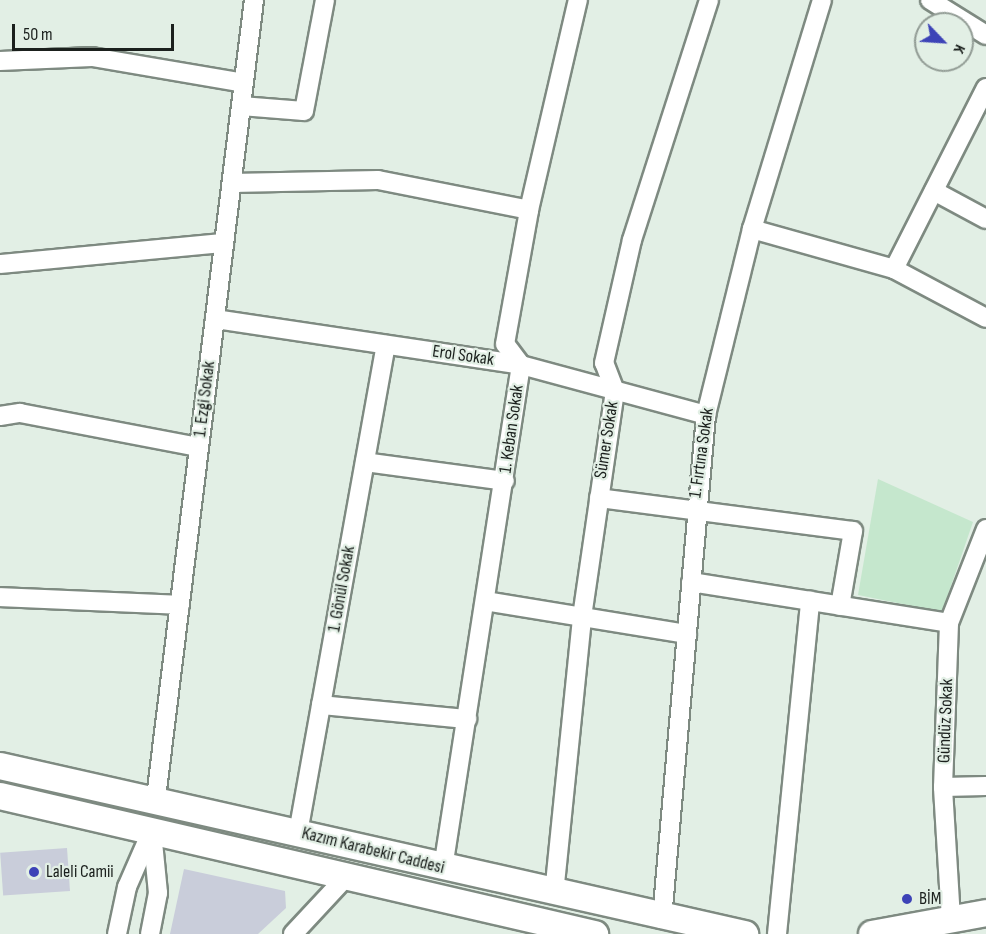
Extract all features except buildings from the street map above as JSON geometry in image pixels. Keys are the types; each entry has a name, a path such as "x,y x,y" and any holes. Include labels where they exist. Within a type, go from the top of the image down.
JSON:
{"street":[{"name":"1. Ezgi Sokak","path":"156,798 254,0"},
{"path":"241,106 304,111 325,0"},
{"name":"Sümer Sokak","path":"554,894 582,617 615,391 604,363 632,240 709,0"},
{"name":"1. Fırtına Sokak","path":"662,919 687,634 695,511 706,415 752,229 822,0"},
{"path":"930,0 986,35"},
{"name":"1. Keban Sokak","path":"443,868 506,481 521,365 505,344 529,210 572,1"},
{"path":"0,61 92,57 244,83"},
{"path":"894,269 986,88"},
{"path":"232,183 378,180 529,210"},
{"path":"934,191 986,219"},
{"path":"752,229 894,269 986,318"},
{"path":"0,264 224,243"},
{"name":"Erol Sokak","path":"215,319 521,365 706,415"},
{"name":"1. Gönül Sokak","path":"298,833 386,345"},
{"path":"0,416 20,413 199,447"},
{"path":"365,462 506,481"},
{"path":"599,498 853,531 840,606"},
{"name":"Gündüz Sokak","path":"951,919 943,787 949,623 986,529"},
{"path":"691,582 949,623"},
{"path":"0,597 180,605"},
{"path":"485,601 687,634"},
{"path":"777,934 810,602"},
{"path":"321,705 467,718"},
{"name":"Kazım Karabekir Caddesi","path":"0,766 156,798 662,919 745,934"},
{"path":"943,787 986,786"},
{"name":"Kazım Karabekir Caddesi","path":"0,796 346,876 533,928 596,934"},
{"path":"150,934 158,893 152,830 156,798"},
{"path":"117,934 127,887 152,830"},
{"path":"294,934 346,876 352,846"},
{"path":"873,934 986,913"}],"green space":[{"path":"878,479 973,522 942,612 858,595"},
{"path":"0,777 134,803 132,811 0,785"}],"place":[{"name":"Laleli Camii","path":"34,872"},
{"name":"BİM","path":"907,899"}]}
